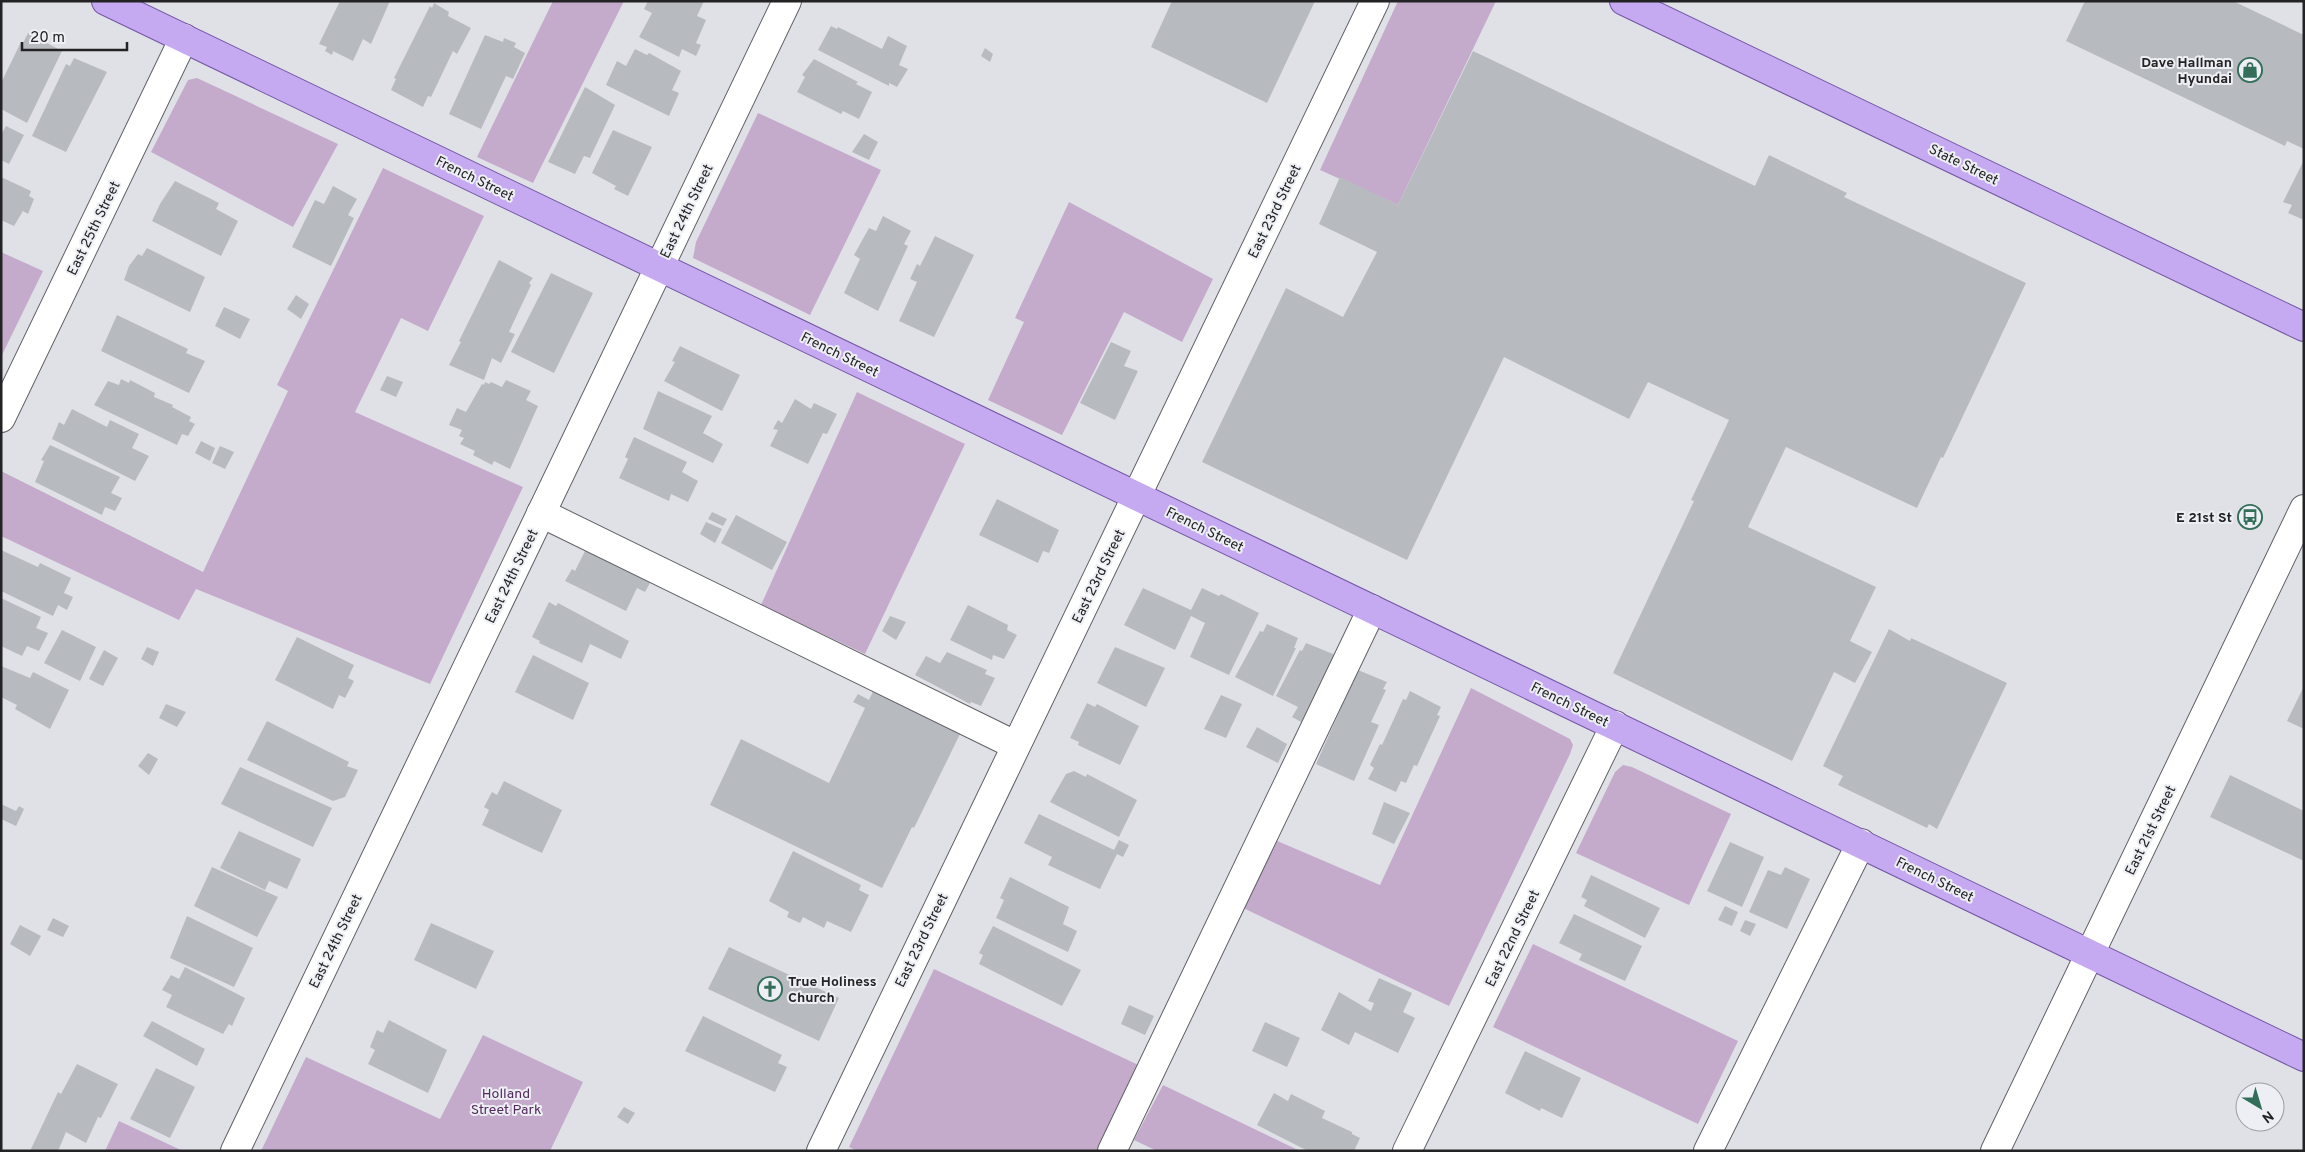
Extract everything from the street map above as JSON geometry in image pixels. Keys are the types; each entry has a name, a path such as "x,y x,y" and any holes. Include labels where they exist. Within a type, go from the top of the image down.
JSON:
{"main road":[{"name":"French Street","path":"106,1 2304,1057"},
{"name":"State Street","path":"1624,1 2304,327"}],"street":[{"name":"East 24th Street","path":"235,1151 787,1"},
{"name":"East 23rd Street","path":"821,1151 1375,1"},
{"name":"East 25th Street","path":"1,418 184,38"},
{"name":"East 21st Street","path":"1996,1151 2304,509"},
{"path":"541,513 1015,745"},
{"path":"1112,1151 1372,609"},
{"name":"East 22nd Street","path":"1407,1151 1615,726"},
{"path":"1708,1151 1861,844"}],"green space":[{"path":"553,1 624,1 533,183 477,157"},
{"path":"1398,1 1496,1 1398,205 1320,170"},
{"path":"197,78 338,144 293,227 151,152 188,80"},
{"path":"758,113 881,170 810,315 693,258 696,242"},
{"path":"383,168 484,216 428,331 401,318 355,412 523,487 430,684 196,589 179,620 1,536 1,471 203,572 288,391 277,385"},
{"path":"1069,202 1213,279 1182,342 1124,312 1062,435 988,400 1024,322 1015,318"},
{"path":"1,252 43,271 1,357"},
{"path":"857,392 965,444 865,654 761,605"},
{"path":"1471,688 1570,739 1573,745 1449,1006 1241,907 1275,840 1380,885"},
{"path":"1623,765 1632,767 1731,814 1689,905 1576,853 1615,772"},
{"path":"1533,944 1738,1041 1698,1124 1493,1027"},
{"path":"934,969 1147,1069 1106,1151 857,1151 849,1147"},
{"name":"Holland Street Park","path":"483,1035 583,1082 550,1151 261,1151 306,1057 440,1119"},
{"path":"1163,1085 1300,1151 1157,1151 1134,1140"},
{"path":"119,1121 183,1151 105,1151"}],"building":[{"path":"340,1 390,1 371,44 363,39 353,61 333,51 332,55 325,51 327,47 319,44"},
{"path":"648,1 704,1 697,16 706,20 696,43 701,45 696,56 682,49 679,57 639,37 652,13 644,9"},
{"path":"1172,1 1315,1 1267,103 1151,47"},
{"path":"2085,1 2233,1 2304,35 2304,149 2287,141 2285,146 2066,41"},
{"path":"434,3 449,12 448,16 471,28 457,54 453,51 431,97 428,96 423,107 391,90 396,79 394,78 430,6 432,8"},
{"path":"831,26 837,29 838,27 882,49 888,36 907,46 899,65 908,69 897,87 889,83 889,86 818,50"},
{"path":"28,33 62,51 27,123 1,109 1,83 21,42 23,43"},
{"path":"485,35 503,42 504,38 516,43 514,47 525,53 513,79 506,76 481,129 449,114"},
{"path":"985,48 993,54 990,62 981,56"},
{"path":"635,49 647,55 649,53 681,71 672,90 679,93 669,116 606,85 617,61 626,66"},
{"path":"1473,51 1755,186 1769,155 1847,193 1844,197 2026,283 1943,458 1941,457 1917,508 1786,447 1748,527 1876,587 1850,641 1872,652 1855,683 1834,672 1792,761 1613,673 1694,501 1691,500 1729,420 1648,382 1629,419 1504,357 1407,560 1202,462 1286,288 1343,317 1377,252 1319,224 1340,177 1398,205"},
{"path":"74,58 107,72 66,152 32,136 66,64 70,66"},
{"path":"814,59 858,82 856,84 872,92 859,119 843,111 841,114 797,92 805,77 802,75"},
{"path":"585,87 615,105 590,158 584,156 575,174 548,162"},
{"path":"6,126 24,135 9,164 1,160 1,135"},
{"path":"613,130 652,147 628,196 614,189 616,186 592,173"},
{"path":"864,134 878,142 869,160 852,152"},
{"path":"2304,160 2304,220 2288,213 2292,205 2283,202"},
{"path":"1,177 31,191 29,196 34,199 28,214 23,211 14,226 1,220"},
{"path":"175,181 219,203 216,209 238,221 221,256 152,221 160,204"},
{"path":"333,186 357,199 348,215 354,218 331,266 292,247 315,200 324,204"},
{"path":"883,216 911,231 904,244 908,246 878,311 844,293 860,259 854,255 869,228 876,231"},
{"path":"935,236 974,255 934,337 899,321 917,282 910,279 917,264 920,266"},
{"path":"147,248 205,277 190,312 124,280 129,266 138,254 142,256"},
{"path":"499,260 533,278 529,283 531,285 509,332 515,334 501,363 492,358 484,380 449,365"},
{"path":"551,273 593,293 554,373 511,352"},
{"path":"296,295 309,304 301,319 287,309"},
{"path":"224,307 250,319 240,339 215,326"},
{"path":"117,315 188,349 186,353 205,361 189,393 101,351"},
{"path":"1111,342 1131,351 1124,366 1138,371 1115,420 1080,403"},
{"path":"680,346 740,375 722,411 664,381 675,362 672,361"},
{"path":"387,376 403,382 396,397 380,390"},
{"path":"121,379 129,383 130,380 155,393 154,397 173,405 172,407 191,417 189,421 195,424 188,436 182,434 177,445 94,405 108,381 119,385"},
{"path":"506,380 531,391 526,400 538,406 510,469 494,461 492,465 473,455 475,451 460,444 464,438 459,436 462,430 449,425 457,408 466,412 482,384 484,385 485,382 489,384 491,382 502,387"},
{"path":"658,391 712,416 703,433 723,444 713,463 643,429"},
{"path":"795,399 811,409 814,403 837,414 827,434 823,433 808,464 770,446 778,430 773,429 778,420 782,423"},
{"path":"72,409 107,427 110,420 139,434 132,448 149,456 135,481 52,439 59,422 64,425"},
{"path":"634,437 687,462 682,472 698,481 688,502 671,494 669,501 619,478 628,459 625,457"},
{"path":"201,441 215,448 210,461 195,453"},
{"path":"50,445 120,477 111,493 122,498 115,511 105,507 102,515 35,482 44,461 41,460"},
{"path":"220,446 234,452 225,469 212,463"},
{"path":"997,499 1059,530 1049,553 1043,551 1038,563 979,535"},
{"path":"712,512 727,519 723,526 708,519"},
{"path":"736,515 787,542 772,570 721,543"},
{"path":"706,522 722,529 715,543 700,534"},
{"path":"586,549 651,581 645,592 637,588 626,611 565,581 572,569 575,571"},
{"path":"1,550 38,567 40,563 71,578 64,593 73,597 67,610 58,605 53,616 1,591"},
{"path":"1143,588 1191,610 1202,588 1219,596 1221,594 1259,613 1229,675 1190,657 1205,623 1191,616 1175,650 1124,625"},
{"path":"1,598 41,617 36,628 48,633 39,651 27,646 22,656 1,646"},
{"path":"549,602 556,606 558,603 629,641 621,659 590,644 582,663 539,643 540,641 532,637"},
{"path":"968,605 1008,625 1007,630 1017,635 1004,659 993,655 992,660 950,640"},
{"path":"890,616 906,622 896,640 882,631"},
{"path":"1267,624 1298,638 1294,648 1296,648 1273,696 1235,677 1260,631 1263,632"},
{"path":"1889,629 1910,641 1911,638 2007,683 1937,829 1929,824 1927,828 1838,785 1843,776 1823,766"},
{"path":"62,630 96,647 80,681 44,663"},
{"path":"297,637 354,665 348,678 354,681 345,698 339,695 333,709 275,680"},
{"path":"1306,643 1338,656 1303,723 1292,717 1298,707 1276,696 1300,650 1302,651"},
{"path":"147,647 159,652 153,666 141,659"},
{"path":"1115,647 1165,668 1146,707 1097,683"},
{"path":"104,650 118,658 103,686 89,679"},
{"path":"947,652 987,670 985,674 995,678 981,706 971,702 970,704 915,675 926,656 940,663"},
{"path":"533,655 589,683 573,720 515,692"},
{"path":"1,666 30,678 33,672 69,690 50,729 15,709 17,705 1,697"},
{"path":"1358,670 1387,682 1383,689 1386,690 1371,722 1379,725 1354,781 1316,764"},
{"path":"2304,686 2304,729 2287,721"},
{"path":"875,687 962,730 882,888 710,805 741,739 829,783 865,708 853,702 858,694 869,700"},
{"path":"1410,691 1441,707 1437,715 1440,716 1417,766 1414,765 1406,783 1401,781 1396,792 1368,779 1374,768 1370,765 1380,744 1382,745 1403,699 1406,700"},
{"path":"1221,695 1242,704 1226,738 1204,729"},
{"path":"1087,703 1095,707 1097,704 1139,726 1120,765 1078,745 1079,742 1070,738"},
{"path":"166,704 186,712 177,727 159,718"},
{"path":"267,721 349,762 347,766 358,770 345,797 333,801 247,760"},
{"path":"1257,727 1287,744 1278,763 1246,747"},
{"path":"148,753 158,759 149,775 138,766"},
{"path":"240,767 332,808 313,847 221,804"},
{"path":"1074,771 1086,777 1087,774 1137,800 1119,837 1050,802 1066,774"},
{"path":"2230,775 2304,811 2304,861 2210,817"},
{"path":"504,781 562,810 542,853 482,825 489,810 484,807 492,792 497,795"},
{"path":"1384,802 1410,813 1394,844 1372,834"},
{"path":"1,804 16,811 19,806 24,809 16,826 1,819"},
{"path":"1039,814 1114,850 1119,840 1129,845 1123,857 1117,854 1100,889 1048,865 1052,857 1024,843"},
{"path":"239,831 301,859 287,889 269,881 265,890 220,868"},
{"path":"1730,842 1764,857 1742,907 1707,891"},
{"path":"793,851 861,885 859,890 869,895 851,932 827,921 824,928 803,917 800,923 787,917 789,912 769,901"},
{"path":"212,867 278,897 257,937 194,906"},
{"path":"1785,867 1810,879 1787,929 1749,912 1768,870 1781,875"},
{"path":"1591,875 1660,908 1645,938 1584,906 1587,900 1581,897"},
{"path":"1010,877 1069,907 1063,924 1077,931 1068,952 996,918 1004,900 1000,898"},
{"path":"1725,906 1738,912 1732,926 1718,920"},
{"path":"1574,914 1642,946 1625,981 1579,960 1582,954 1559,943"},
{"path":"187,916 253,948 234,987 170,958"},
{"path":"53,918 69,926 63,937 47,930"},
{"path":"1745,920 1756,924 1750,936 1740,931"},
{"path":"431,923 494,951 476,989 414,960"},
{"path":"20,925 41,936 30,956 10,944"},
{"path":"993,926 1081,970 1062,1006 979,964 983,955 979,953"},
{"path":"729,947 839,998 819,1041 708,989"},
{"path":"185,967 245,998 232,1026 229,1024 223,1034 166,1007 172,995 162,990 171,975 179,979"},
{"path":"1379,978 1412,993 1403,1012 1415,1018 1398,1053 1355,1032 1349,1045 1321,1030 1339,992 1371,1011 1374,1003 1368,1001"},
{"path":"1129,1005 1154,1016 1145,1035 1121,1024"},
{"path":"703,1016 782,1055 778,1063 787,1067 775,1092 685,1051"},
{"path":"389,1020 447,1050 428,1093 368,1064 375,1050 370,1047 377,1030 383,1033"},
{"path":"152,1021 205,1049 197,1066 143,1036"},
{"path":"1265,1022 1300,1038 1287,1067 1252,1051"},
{"path":"1525,1051 1581,1078 1562,1118 1541,1108 1540,1111 1505,1093"},
{"path":"77,1064 118,1084 101,1118 98,1117 86,1143 66,1132 58,1151 30,1151 58,1092 61,1094"},
{"path":"156,1068 195,1087 170,1138 130,1119"},
{"path":"1274,1093 1288,1101 1291,1094 1325,1111 1322,1118 1352,1132 1352,1134 1360,1138 1354,1151 1308,1151 1257,1125"},
{"path":"624,1107 635,1113 628,1124 617,1117"}],"place":[{"name":"Dave Hallman Hyundai","path":"2250,70"},
{"name":"E 21st St","path":"2250,517"},
{"name":"True Holiness Church","path":"770,989"}]}
